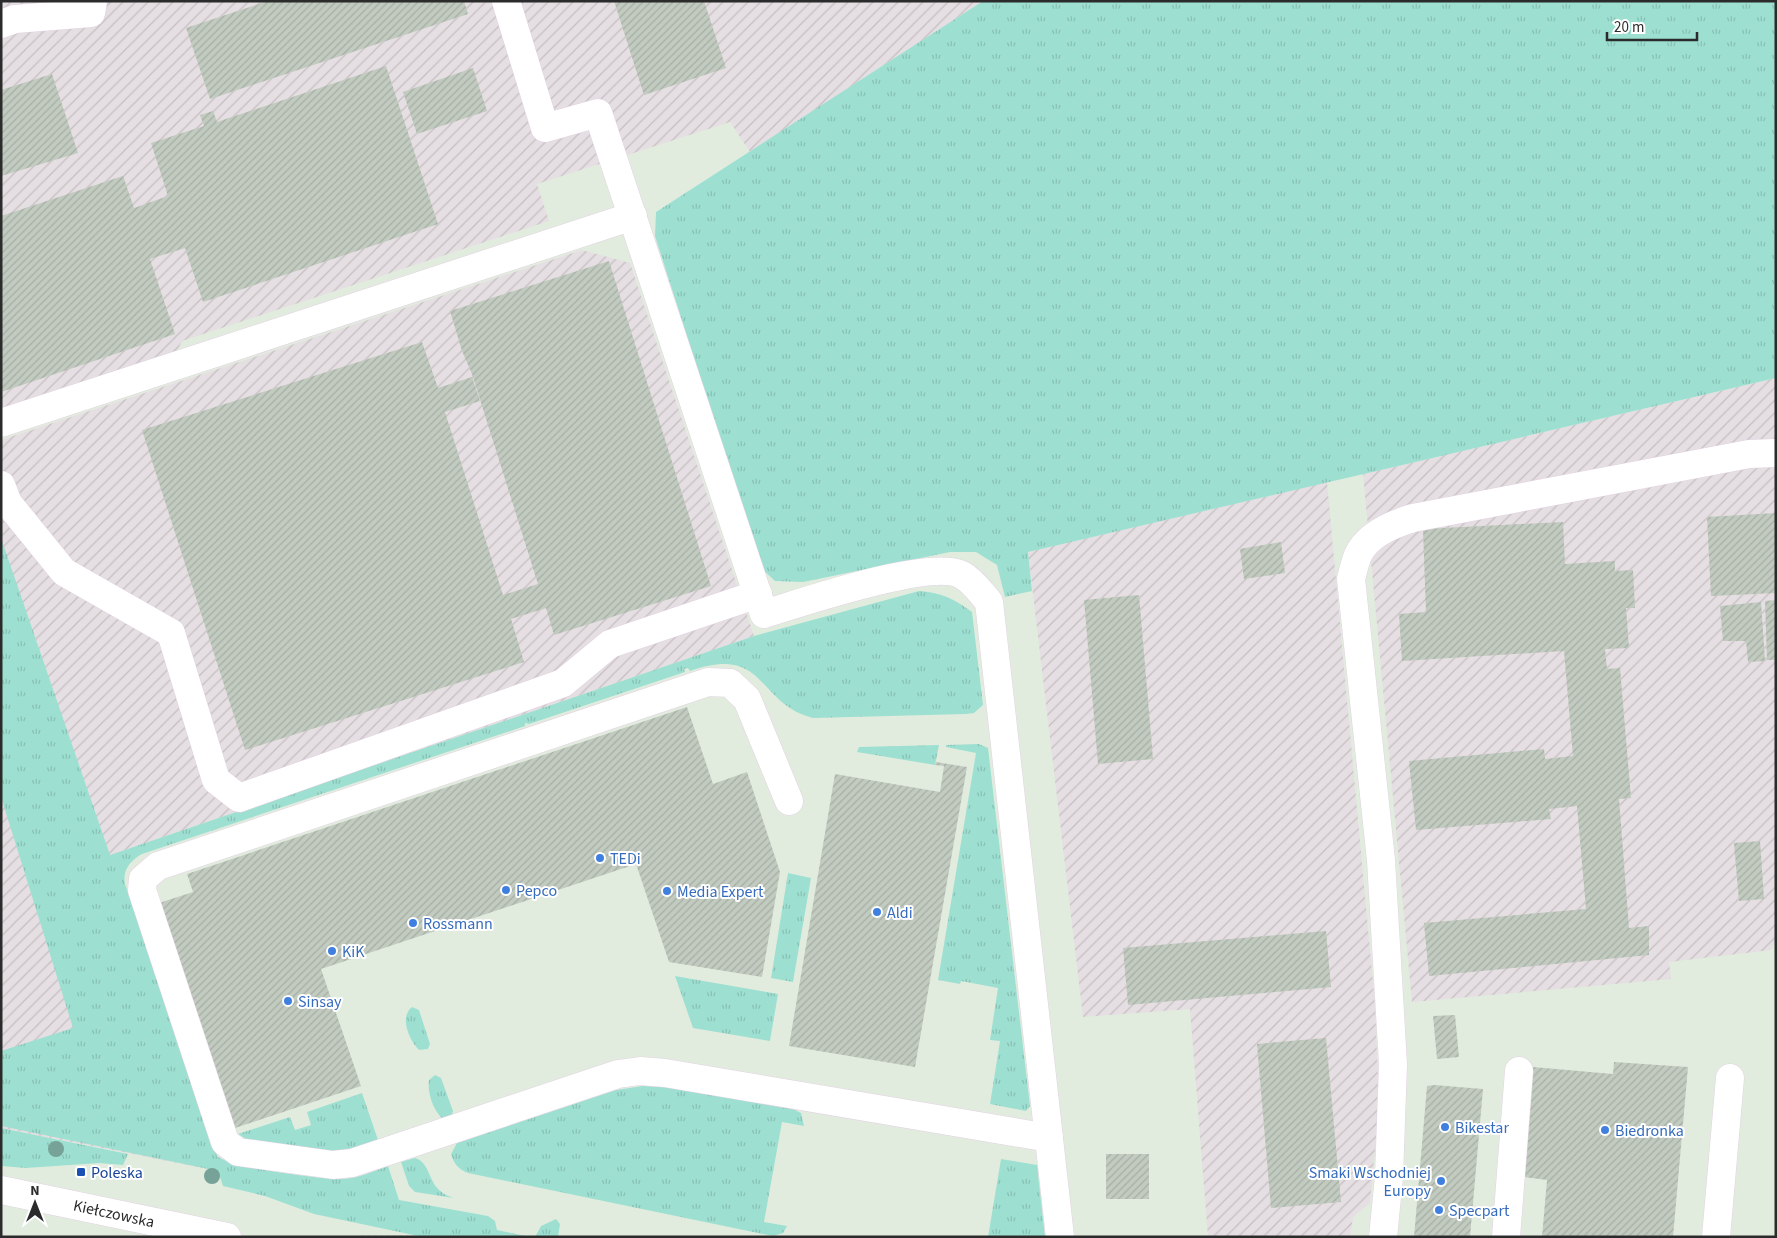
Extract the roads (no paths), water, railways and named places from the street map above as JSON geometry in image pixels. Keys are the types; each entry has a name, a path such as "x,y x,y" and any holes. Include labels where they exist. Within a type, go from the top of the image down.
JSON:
{"street":[{"path":"1,24 15,19 91,13 93,1"},
{"path":"506,1 545,128 598,113 764,614 842,591 929,570 961,574 989,602 1060,1237"},
{"path":"1,423 633,216"},
{"path":"1383,1237 1389,1177 1393,1064 1381,860 1351,579 1358,554 1371,539 1392,525 1413,518 1748,454 1776,453"},
{"path":"1,485 8,504 64,572 171,633 216,780 239,798 563,683 610,644 758,594"},
{"path":"789,801 747,699 730,683 708,682 158,866 143,879 142,890 225,1142 238,1152 333,1165 352,1163 618,1074 640,1071 665,1073 1048,1138"},
{"path":"1506,1237 1519,1071"},
{"path":"1716,1237 1730,1078"},
{"name":"Kiełczowska","path":"1,1190 227,1237"}],"place":[{"name":"TEDi","path":"600,858"},
{"name":"Pepco","path":"506,890"},
{"name":"Media Expert","path":"667,891"},
{"name":"Aldi","path":"877,912"},
{"name":"Rossmann","path":"413,923"},
{"name":"KiK","path":"332,951"},
{"name":"Sinsay","path":"288,1001"},
{"name":"Bikestar","path":"1445,1127"},
{"name":"Biedronka","path":"1605,1130"},
{"name":"Poleska","path":"81,1172"},
{"name":"Smaki Wschodniej Europy","path":"1441,1181"},
{"name":"Specpart","path":"1439,1210"}]}
